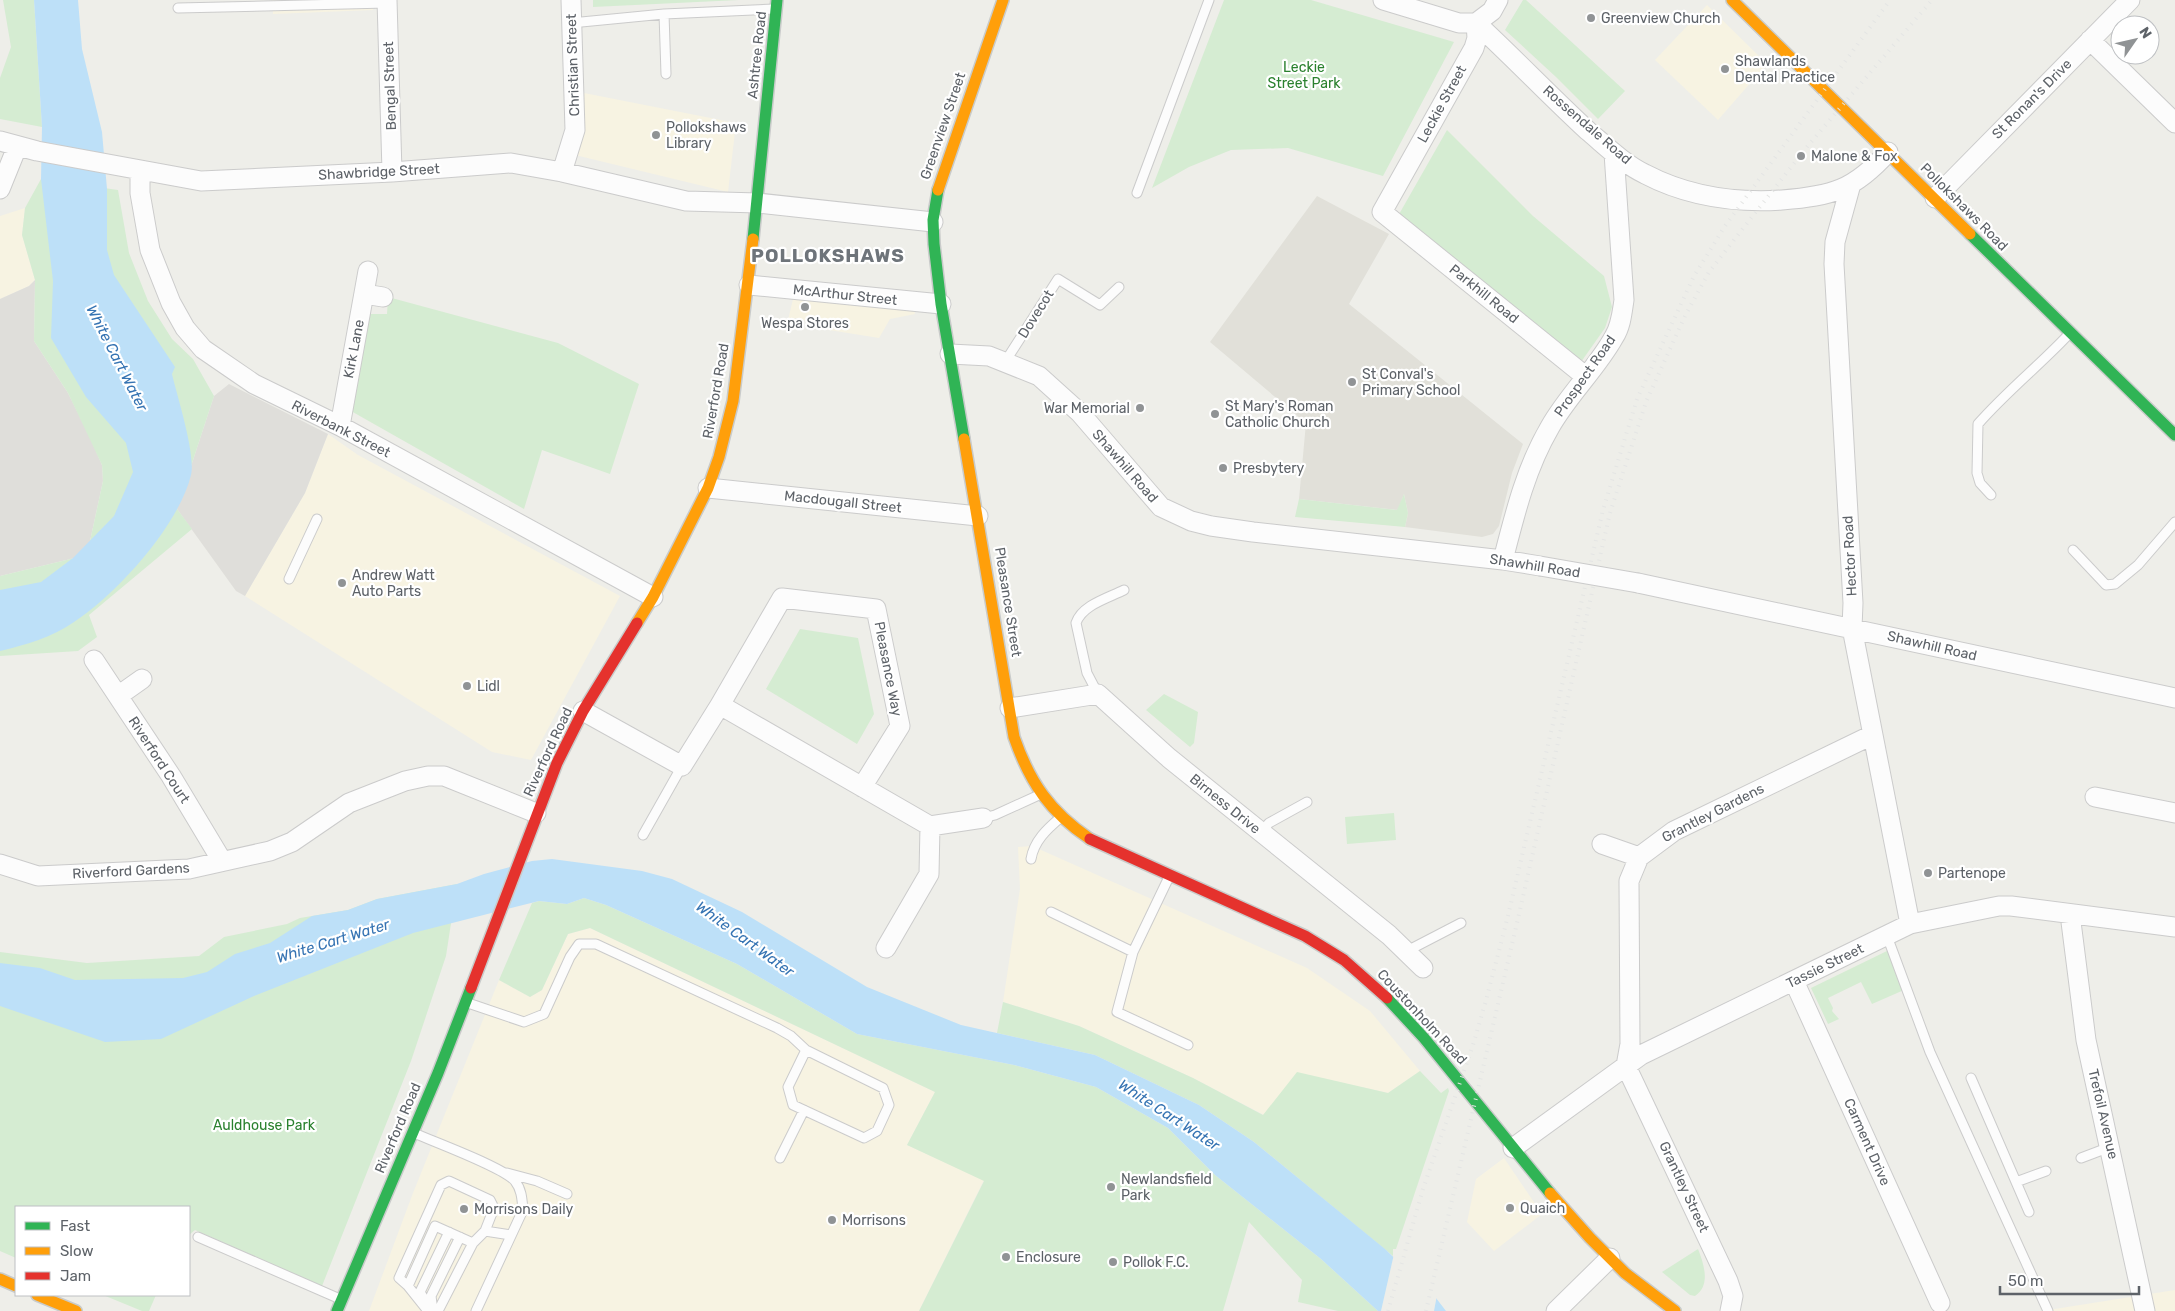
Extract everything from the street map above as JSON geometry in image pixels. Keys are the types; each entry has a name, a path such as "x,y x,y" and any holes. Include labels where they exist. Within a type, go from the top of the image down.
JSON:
{"street":[{"name":"Christian Street","path":"562,172 575,130 571,0"},
{"name":"Greenview Street","path":"950,354 941,304 933,222 939,182 1003,0"},
{"path":"1383,0 1459,24 1476,23 1492,11 1498,0"},
{"name":"Pollokshaws Road","path":"1732,0 2175,436"},
{"name":"St Ronan's Drive","path":"1935,198 2130,0"},
{"name":"Bengal Street","path":"387,2 392,172"},
{"name":"Ashtree Road","path":"758,203 777,5"},
{"name":"Rossendale Road","path":"1476,23 1614,154 1644,174 1676,188 1701,195 1738,200 1772,200 1822,195 1850,184 1870,172 1888,152"},
{"name":"Leckie Street","path":"1382,212 1474,48 1477,38 1476,23"},
{"path":"2090,40 2175,123"},
{"name":"Shawbridge Street","path":"9,144 37,151 201,181 392,172 511,163 562,172 686,201 758,203 933,222"},
{"path":"0,189 9,144"},
{"name":"Prospect Road","path":"1504,560 1522,488 1538,450 1551,424 1614,337 1622,319 1624,300 1614,154"},
{"name":"Riverbank Street","path":"140,170 143,219 150,250 171,303 185,328 203,349 224,365 292,404 340,426 653,597"},
{"name":"Hector Road","path":"1850,184 1834,242 1834,264 1853,603 1852,628 1910,924"},
{"name":"Riverford Road","path":"340,1306 411,1132 438,1073 528,842 536,813 558,763 583,711 653,597 708,488 719,457 733,401 750,285 758,203"},
{"name":"Parkhill Road","path":"1382,212 1585,376"},
{"name":"Kirk Lane","path":"340,426 368,271"},
{"name":"McArthur Street","path":"750,285 941,304"},
{"path":"364,294 383,297"},
{"name":"Shawhill Road","path":"950,354 989,356 1039,376 1092,426 1161,507 1191,521 1253,532 1504,560 1638,583 1852,628 2004,663 2175,698"},
{"name":"Pleasance Street","path":"950,354 1014,737 1022,763 1040,795 1061,818 1080,834"},
{"name":"Macdougall Street","path":"708,488 978,516"},
{"name":"Pleasance Way","path":"682,766 782,598 876,609 900,726 862,787"},
{"name":"Riverford Court","path":"94,660 171,776 222,860"},
{"path":"118,696 142,680"},
{"path":"1010,708 1098,694"},
{"name":"Birness Drive","path":"1098,694 1169,758 1389,935 1423,968"},
{"path":"720,705 930,826 983,818"},
{"path":"583,711 682,766"},
{"name":"Grantley Gardens","path":"1638,857 1674,831 1872,735"},
{"name":"Riverford Gardens","path":"0,864 38,876 189,869 222,860 270,851 292,842 349,803 405,781 428,776 444,776 536,813"},
{"path":"2095,797 2175,813"},
{"path":"886,948 929,874 930,826"},
{"name":"Coustonholm Road","path":"1080,834 1106,849 1305,936 1344,960 1374,985 1402,1014 1557,1202 1610,1258 1644,1289 1675,1311"},
{"path":"1602,844 1638,857 1629,882 1630,1044 1626,1066"},
{"name":"Tassie Street","path":"1513,1148 1641,1055 1910,924 1999,906 2011,906 2175,927"},
{"name":"Trefoil Avenue","path":"2070,914 2086,1040 2145,1311"},
{"name":"Carment Drive","path":"1794,981 1940,1303"},
{"name":"Grantley Street","path":"1626,1066 1728,1281 1733,1296 1730,1311"},
{"path":"1556,1311 1610,1258"},
{"path":"0,1279 15,1286"},
{"path":"39,1296 76,1311"}],"lane":[{"path":"1137,193 1210,0"},
{"path":"178,8 387,2"},
{"path":"571,23 777,5"},
{"path":"664,14 666,74"},
{"name":"Dovecot","path":"1005,362 1058,279 1100,305 1118,286"},
{"path":"1990,496 1980,483 1977,473 1978,424 2022,378 2044,362 2070,333"},
{"path":"289,579 317,519"},
{"path":"2073,550 2106,585 2115,584 2138,565 2175,522"},
{"path":"1098,694 1087,673 1076,623 1078,616 1085,609 1124,590"},
{"path":"643,835 682,766"},
{"path":"983,818 995,815 1040,795"},
{"path":"1260,833 1269,823 1307,802"},
{"path":"1031,859 1033,848 1048,829 1061,818"},
{"path":"1169,877 1133,952 1117,1012 1188,1045"},
{"path":"1051,912 1133,952"},
{"path":"1407,951 1461,923"},
{"path":"1887,936 1930,1052 2048,1311"},
{"path":"465,1002 524,1022 544,1014 570,958 579,944 596,944 777,1028 806,1050 883,1088 889,1105 877,1131 864,1138 793,1104 788,1087 806,1050"},
{"path":"1971,1078 2029,1212"},
{"path":"780,1158 804,1110"},
{"path":"411,1132 500,1171 537,1181 566,1194"},
{"path":"2081,1158 2110,1147"},
{"path":"476,1311 523,1210 522,1195 514,1181 500,1171"},
{"path":"2016,1182 2046,1171"},
{"path":"431,1311 399,1278 441,1185 449,1181 490,1200 494,1208 485,1231 473,1243 438,1311"},
{"path":"420,1228 436,1226 473,1243"},
{"path":"408,1286 436,1226"},
{"path":"485,1231 511,1235"},
{"path":"431,1311 420,1292 449,1232"},
{"path":"198,1237 340,1306"},
{"path":"431,1311 431,1296 460,1237"}],"shaded area":[{"path":"272,0 372,0 373,10 273,14"},
{"path":"1707,5 1767,64 1718,120 1655,60"},
{"name":"Pollokshaws Library","path":"584,93 736,123 728,192 575,155"},
{"name":"St Conval's Primary School","path":"1317,196 1389,234 1349,304 1523,444 1512,473 1499,526 1493,534 1482,537 1405,527 1408,513 1404,494 1398,510 1299,499 1306,423 1210,342"},
{"path":"25,208 22,235 35,280 29,286 0,299 0,216"},
{"path":"35,280 34,341 68,393 89,435 102,465 103,481 87,555 0,576 0,299 29,286"},
{"path":"794,295 914,310 915,314 890,319 879,338 823,329 820,327 820,324 796,318 788,320"},
{"path":"229,384 328,434 305,493 245,596 236,591 177,509 214,396"},
{"path":"328,434 358,455 620,596 531,760 492,752 245,596 305,493"},
{"path":"1032,846 1307,968 1370,1011 1420,1071 1388,1093 1297,1073 1264,1115 1193,1078 1079,1026 1003,1002 1020,889 1018,847"},
{"path":"590,928 935,1092 907,1145 984,1180 919,1311 369,1311 413,1193 499,980 530,997 542,990 568,934"},
{"path":"1504,1158 1542,1214 1494,1251 1467,1222 1476,1179"},
{"path":"2175,1290 2175,1311 2042,1311"}],"green space":[{"path":"3,0 34,0 42,127 0,119 0,78 11,47"},
{"path":"593,0 739,0 593,7"},
{"name":"Leckie Street Park","path":"1224,0 1311,0 1454,42 1383,176 1288,148 1231,150 1189,167 1152,188"},
{"path":"1523,0 1526,0 1625,91 1598,119 1505,30"},
{"path":"1447,130 1533,216 1604,276 1612,307 1605,328 1581,362 1398,216"},
{"path":"41,179 118,190 129,253 148,301 172,339 193,359 214,396 177,509 192,529 89,615 97,637 78,651 0,656 0,576 87,555 103,481 102,465 68,393 34,341 35,280 22,235 25,208"},
{"path":"388,297 558,343 639,384 610,474 542,450 524,509 351,411 369,314 387,314"},
{"path":"1404,494 1408,513 1405,527 1295,517 1299,499 1397,510"},
{"path":"800,629 858,638 874,714 857,744 766,689"},
{"path":"1164,694 1198,712 1194,743 1190,747 1146,710"},
{"path":"1394,813 1396,840 1347,844 1345,817"},
{"name":"Auldhouse Park","path":"457,884 446,956 411,1061 322,1286 195,1230 190,1234 190,1206 15,1206 15,1258 0,1251 0,952 87,963 199,956 224,937 287,924 300,918 348,910 377,899"},
{"path":"584,898 606,905 737,964 857,1034 1014,1065 1096,1087 1168,1128 1215,1175 1321,1259 1378,1311 1338,1311 1298,1302 1302,1280 1249,1222 1223,1311 919,1311 984,1181 907,1145 935,1092 590,928 568,934 542,990 530,997 499,980 532,903 539,901 567,904"},
{"path":"1889,950 1904,990 1872,1004 1861,982 1828,998 1833,1008 1832,1011 1839,1019 1828,1024 1811,988"},
{"path":"1003,1002 1079,1026 1193,1078 1263,1115 1297,1072 1388,1093 1420,1071 1441,1093 1448,1088 1449,1091 1396,1249 1393,1249 1393,1256 1254,1142 1199,1105 1095,1055 997,1033"},
{"path":"1698,1249 1704,1268 1705,1281 1700,1292 1695,1296 1690,1295 1662,1272"},
{"path":"105,1296 156,1296 149,1311 142,1311"}],"water":[{"name":"White Cart Water","path":"34,0 78,0 82,49 102,132 107,189 107,250 114,275 175,367 172,374 189,440 192,466 184,495 174,515 144,557 109,594 91,610 57,632 29,643 0,651 0,590 41,582 73,558 114,516 133,472 126,443 86,397 51,338 53,281 41,179 42,127"},
{"name":"White Cart Water","path":"552,859 642,871 672,879 742,912 867,987 961,1025 1095,1055 1199,1105 1254,1142 1385,1249 1436,1298 1446,1311 1378,1311 1321,1259 1215,1175 1168,1128 1096,1087 1014,1065 857,1034 737,964 606,905 584,898 567,904 539,901 413,933 254,996 161,1039 105,1042 0,1006 0,963 40,968 75,980 183,978 207,972 235,954 270,943 312,916 348,910 377,899 457,884 484,874 532,861"}],"pier":[{"path":"1394,1254 1437,1295 1434,1311 1381,1311"}],"railway":[{"path":"1388,1311 1423,1189 1473,1045 1485,1004 1507,920 1603,510 1637,399 1694,276 1725,226 1890,0"},
{"path":"1426,1311 1610,513 1646,402 1685,316 1709,272 1806,148 1932,0"}],"traffic: fast":[{"path":"753,239 777,0"},
{"path":"938,190 933,220 934,244 941,304 964,439"},
{"path":"1970,234 2175,435"},
{"path":"337,1311 438,1073 471,988"},
{"path":"1387,998 1424,1038 1550,1193"}],"traffic: slow":[{"path":"938,190 1003,0"},
{"path":"1732,0 1970,234"},
{"path":"637,623 653,597 708,488 719,457 733,401 753,239"},
{"path":"964,439 1014,737 1027,769 1043,795 1064,818 1090,839"},
{"path":"1550,1193 1590,1238 1625,1273 1675,1311"},
{"path":"0,1279 15,1286"},
{"path":"39,1296 76,1311"}],"traffic: jam":[{"path":"471,988 557,763 583,711 637,623"},
{"path":"1090,839 1305,936 1344,960 1387,998"}],"place":[{"name":"Greenview Church","path":"1591,18"},
{"name":"Shawlands Dental Practice","path":"1725,69"},
{"name":"Pollokshaws Library","path":"656,135"},
{"name":"Malone & Fox","path":"1801,156"},
{"name":"Wespa Stores","path":"805,307"},
{"name":"St Conval's Primary School","path":"1352,382"},
{"name":"War Memorial","path":"1140,408"},
{"name":"St Mary's Roman Catholic Church","path":"1215,414"},
{"name":"Presbytery","path":"1223,468"},
{"name":"Andrew Watt Auto Parts","path":"342,583"},
{"name":"Lidl","path":"467,686"},
{"name":"Partenope","path":"1928,873"},
{"name":"Newlandsfield Park","path":"1111,1187"},
{"name":"Quaich","path":"1510,1208"},
{"name":"Morrisons Daily","path":"464,1209"},
{"name":"Morrisons","path":"832,1220"},
{"name":"Enclosure","path":"1006,1257"},
{"name":"Pollok F.C.","path":"1113,1262"}],"district":[{"name":"POLLOKSHAWS","path":"828,255"}]}
